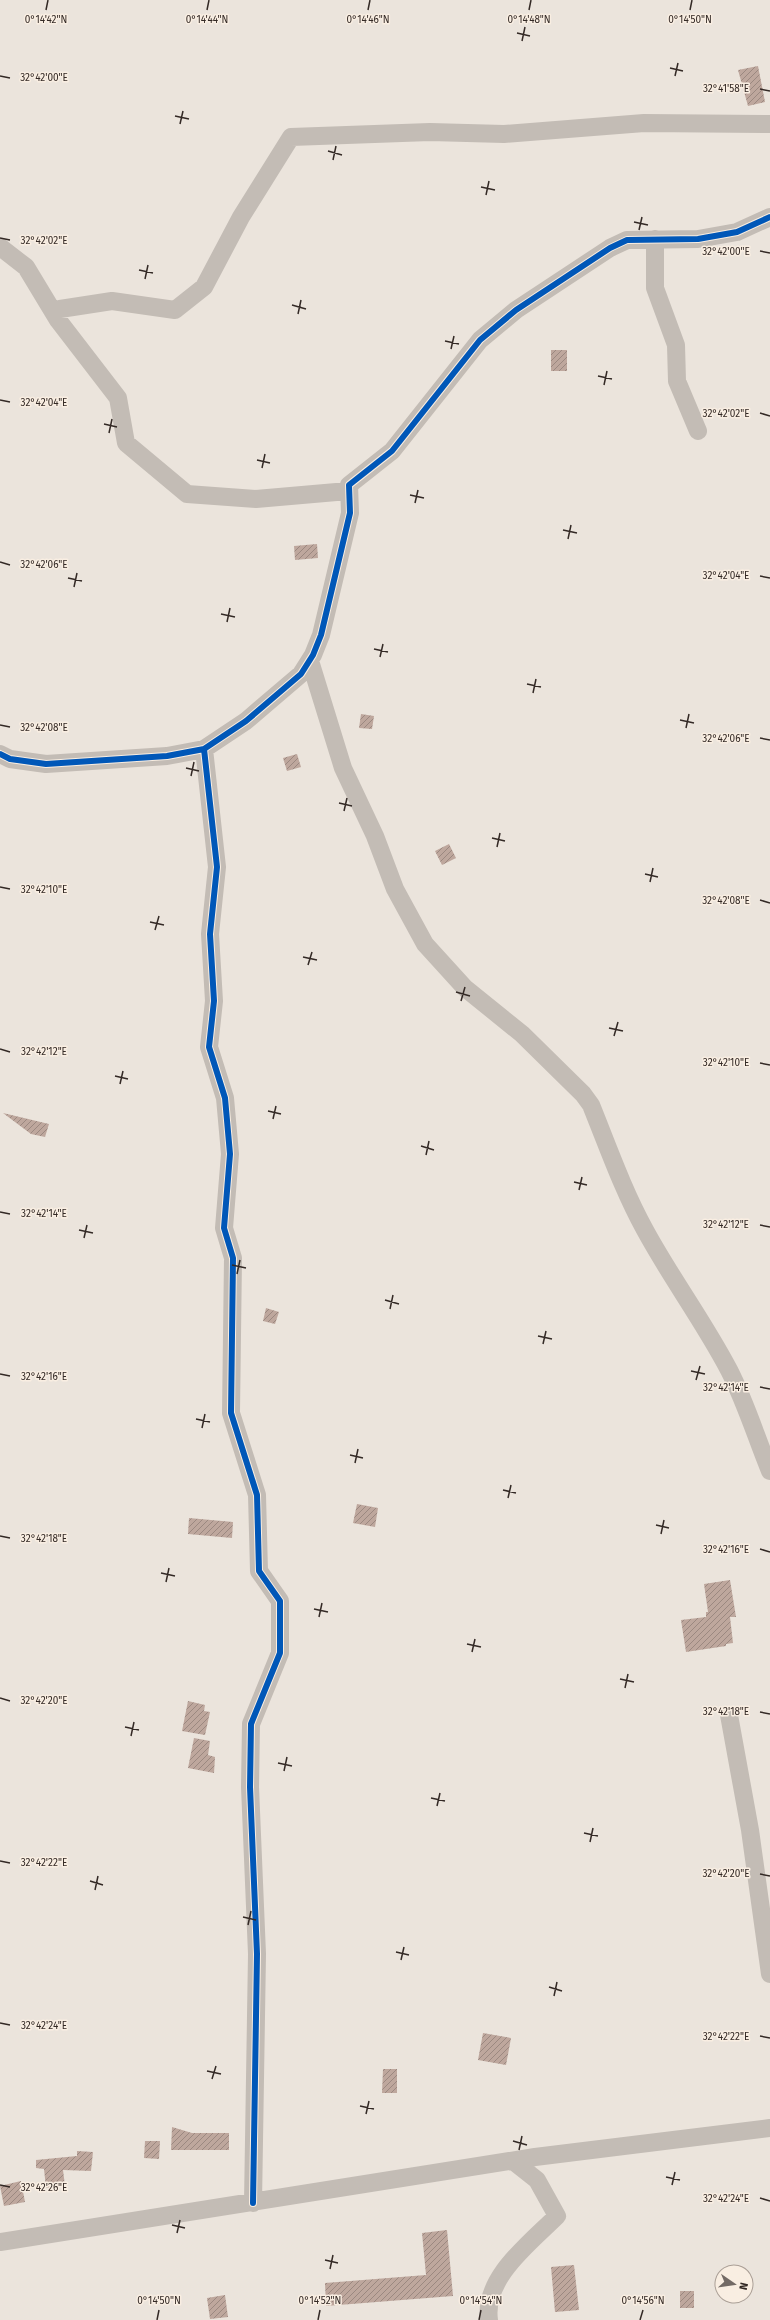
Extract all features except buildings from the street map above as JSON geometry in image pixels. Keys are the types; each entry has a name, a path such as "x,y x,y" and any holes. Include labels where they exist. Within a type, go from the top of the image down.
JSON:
{"street":[{"path":"58,320 60,309 112,301 175,310 204,288 241,217 291,137 430,132 504,134 644,123 770,124"},
{"path":"0,754 10,759 46,764 167,756 204,749 246,721 301,674 310,661 321,635 350,513 348,491 349,485 392,451 480,340 516,310 610,248 626,240 698,239 737,232 770,217"},
{"path":"655,239 655,288 676,345 677,381 698,431"},
{"path":"0,247 26,267 58,320 118,398 126,443 187,494 256,499 348,491"},
{"path":"310,661 343,768 356,794 395,889 409,918 425,944 465,988 522,1034 583,1094 591,1105 625,1191 645,1231 691,1302 729,1369 748,1410 758,1442 770,1471"},
{"path":"204,749 217,867 210,934 214,1001 209,1047 225,1098 230,1154 224,1228 233,1258 231,1412 257,1495 259,1571 280,1601 280,1653 251,1724 250,1787 257,1954 253,2203"},
{"path":"729,1715 750,1830 770,1974"},
{"path":"0,2242 513,2161 770,2128"},
{"path":"489,2320 487,2307 498,2277 557,2216 537,2180 513,2161"}],"cycle path":[{"path":"0,754 10,759 46,764 167,756 204,749 246,721 301,674 313,655 321,635 350,513 349,485 392,451 480,340 516,310 610,248 627,240 698,239 737,232 770,217"},
{"path":"204,749 217,867 210,934 214,1001 209,1047 225,1098 230,1154 224,1228 233,1258 231,1413 257,1495 259,1571 280,1601 280,1653 251,1724 250,1787 257,1954 253,2203"}]}
